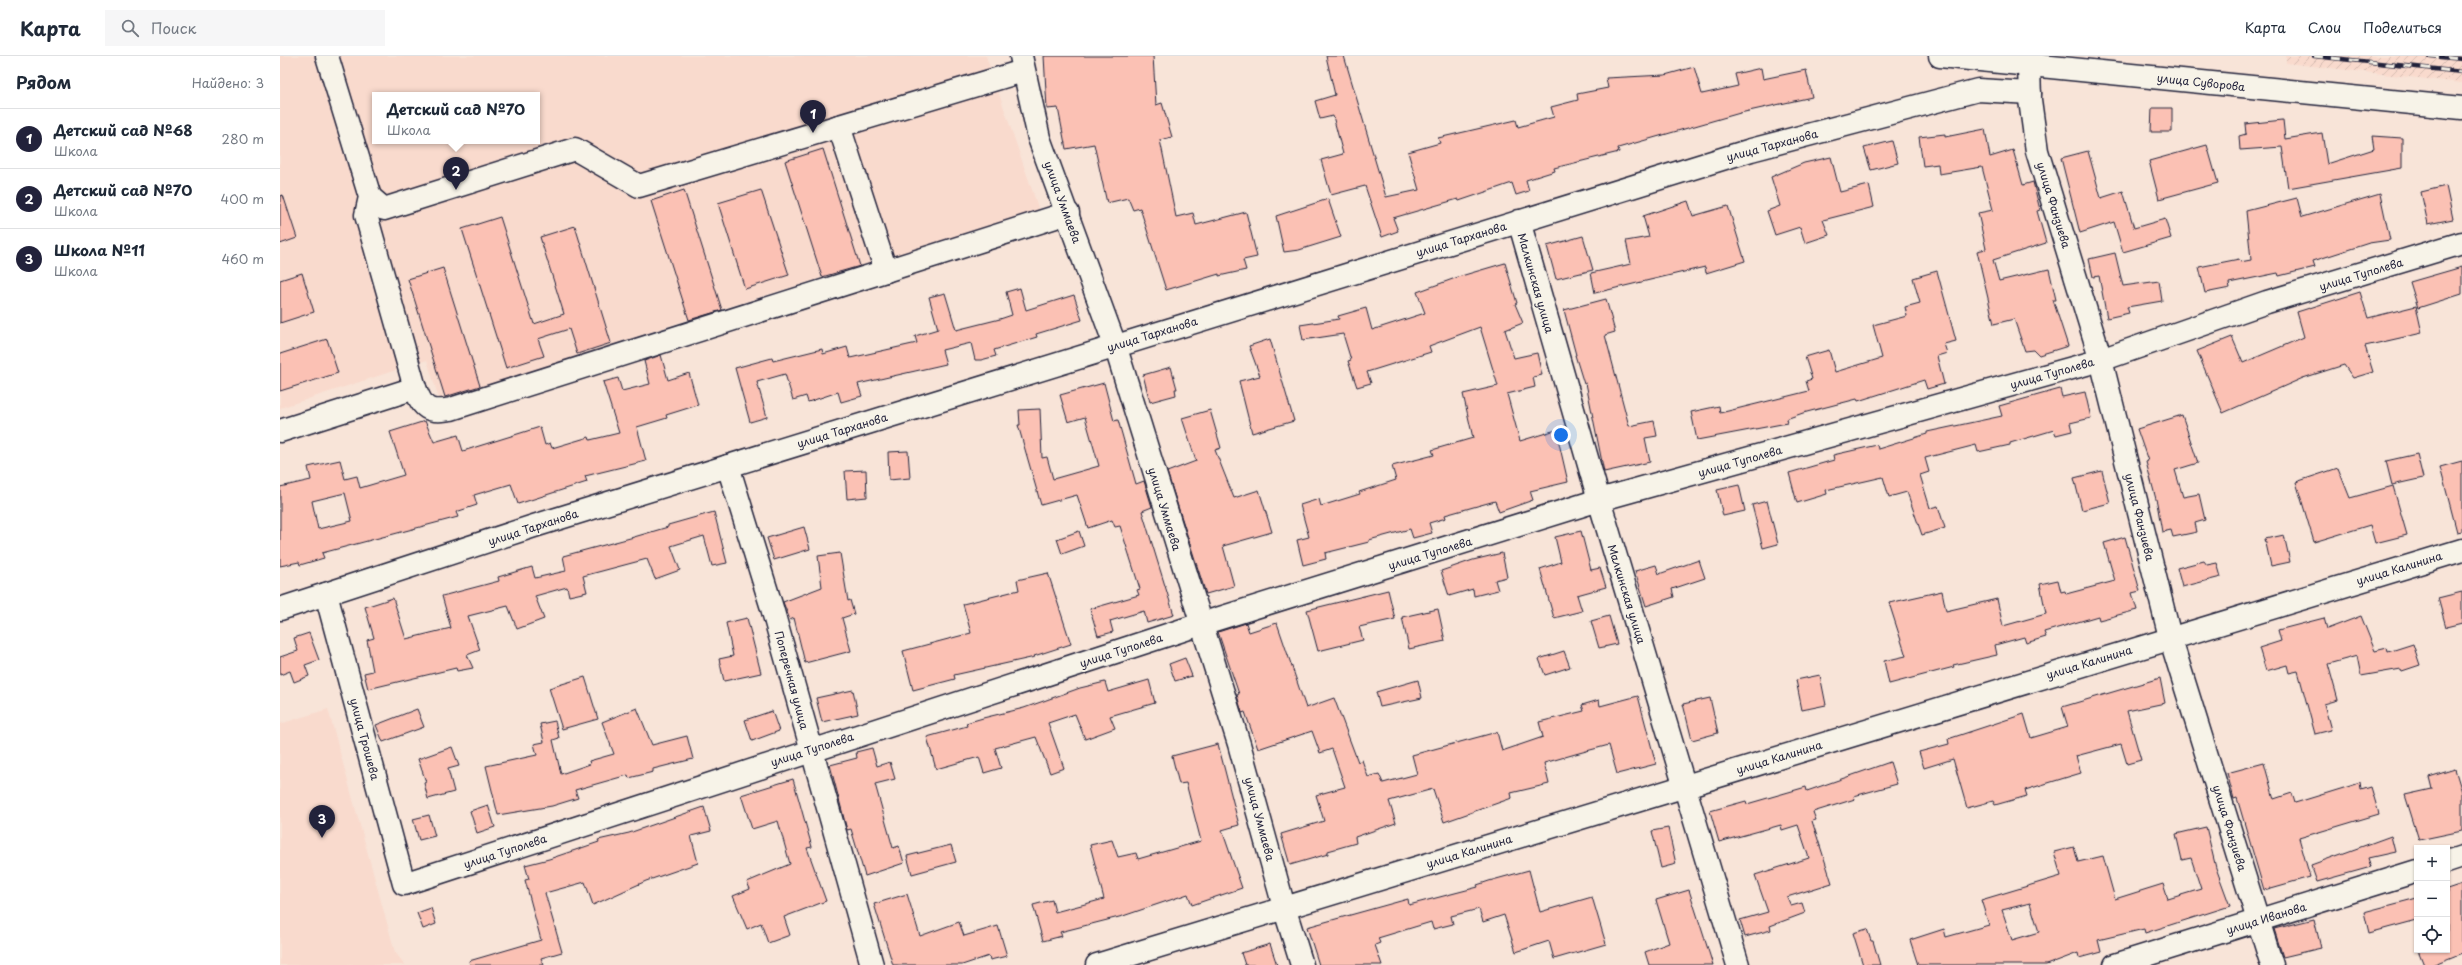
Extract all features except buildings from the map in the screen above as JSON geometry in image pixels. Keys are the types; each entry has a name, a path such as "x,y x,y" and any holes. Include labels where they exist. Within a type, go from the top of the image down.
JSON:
{"street":[{"path":"327,56 370,197 366,215 415,388 420,402 428,409 437,411 450,409 1068,213"},
{"name":"улица Суворова","path":"1940,56 2462,108"},
{"path":"370,197 384,209 575,149 639,186 839,126 1022,63"},
{"name":"улица Уммаева","path":"1022,63 1039,138 1068,213 1115,345 1201,624 1240,744 1284,907 1302,965"},
{"name":"улица Фанзиева","path":"2029,65 2030,93 2037,151 2101,360 2170,637 2272,965"},
{"name":"улица Тарханова","path":"280,609 534,526 1115,345 1751,150 1978,90 2030,93"},
{"path":"839,126 886,271"},
{"name":"Малкинская улица","path":"1519,221 1599,500 1738,965"},
{"name":"улица Туполева","path":"404,884 1201,624 1599,500 2101,360 2267,302 2462,244"},
{"path":"280,431 415,388"},
{"name":"Поперечная улица","path":"728,466 772,608 872,965"},
{"name":"улица Калинина","path":"1097,965 2170,637 2462,550"},
{"name":"улица Трошева","path":"326,594 404,884"},
{"path":"2450,861 2462,857"},
{"name":"улица Иванова","path":"2115,965 2414,872"}],"shaded area":[{"path":"280,56 986,56 1039,210 677,323 440,402 427,360 280,408"},
{"path":"2286,56 2462,56 2462,83 2286,63"},
{"path":"328,709 395,952 405,965 280,965 280,724"}],"railway":[{"path":"2314,56 2462,72"},
{"path":"2430,56 2462,59"}],"place":[{"name":"Детский сад №68","path":"813,133"},
{"name":"Детский сад №70","path":"456,190"},
{"name":"Школа №11","path":"322,838"}]}
